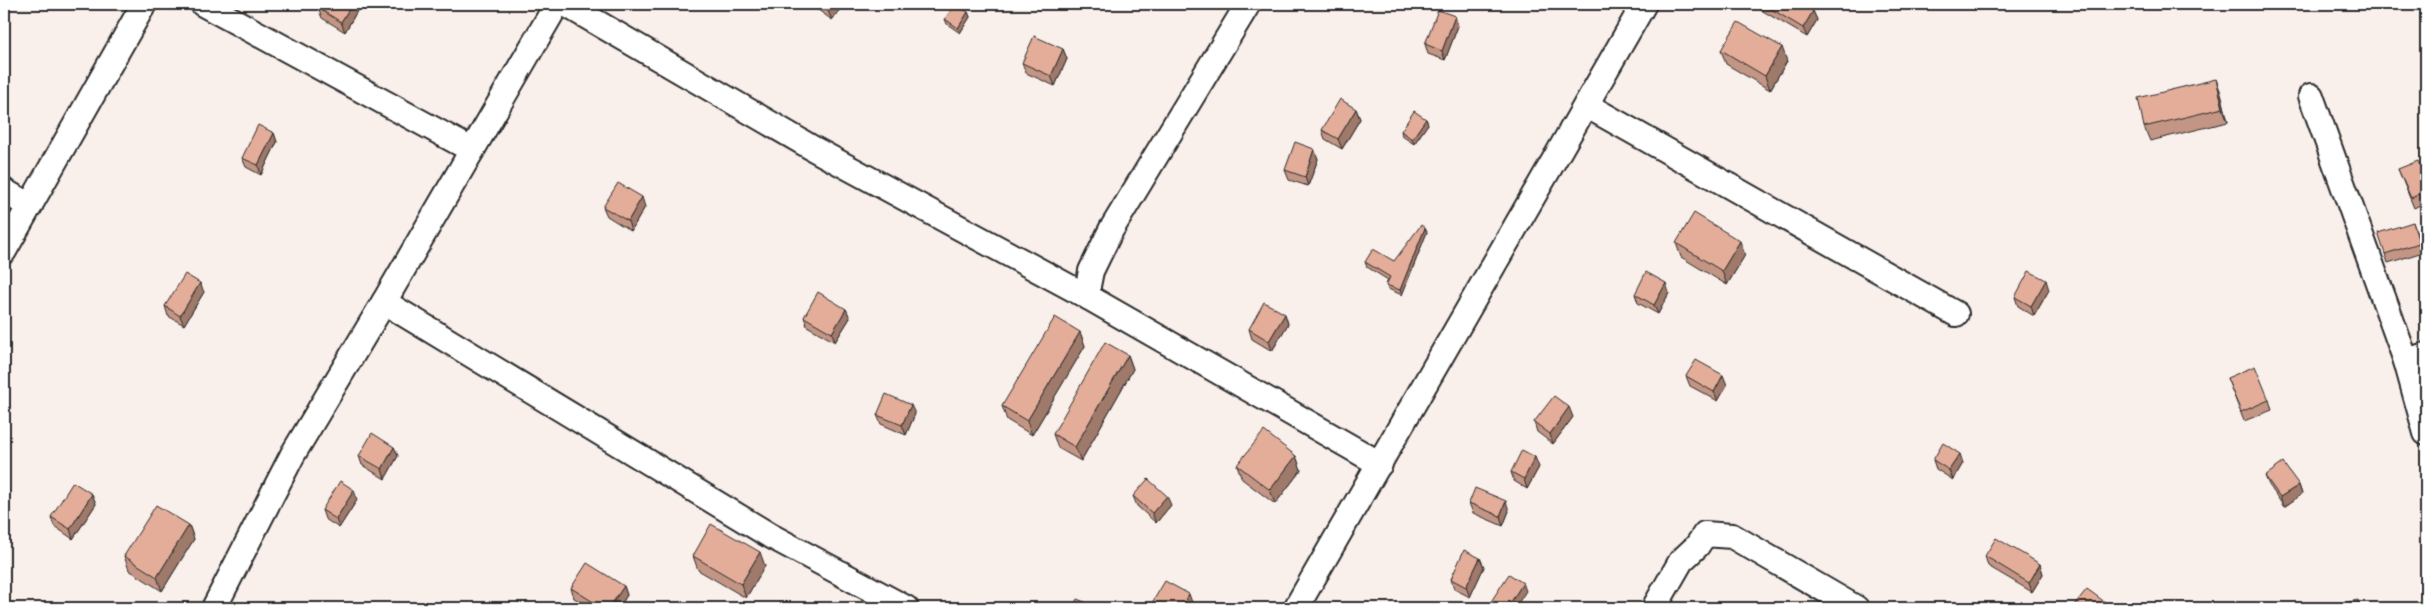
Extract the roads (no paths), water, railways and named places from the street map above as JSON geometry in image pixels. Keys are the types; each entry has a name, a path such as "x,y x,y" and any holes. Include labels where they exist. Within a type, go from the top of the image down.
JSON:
{"street":[{"path":"4,252 144,4"},
{"path":"203,4 472,150"},
{"path":"214,608 293,454 384,302 557,4"},
{"path":"565,4 814,149 1088,297 1380,464"},
{"path":"1088,297 1091,271 1106,239 1248,4"},
{"path":"1296,608 1644,4"},
{"path":"2311,96 2416,358 2426,432"},
{"path":"1586,105 1956,314"},
{"path":"4,191 30,206"},
{"path":"384,302 769,535 906,608"},
{"path":"1654,608 1681,561 1697,546 1705,534 1732,536 1856,608"}]}
